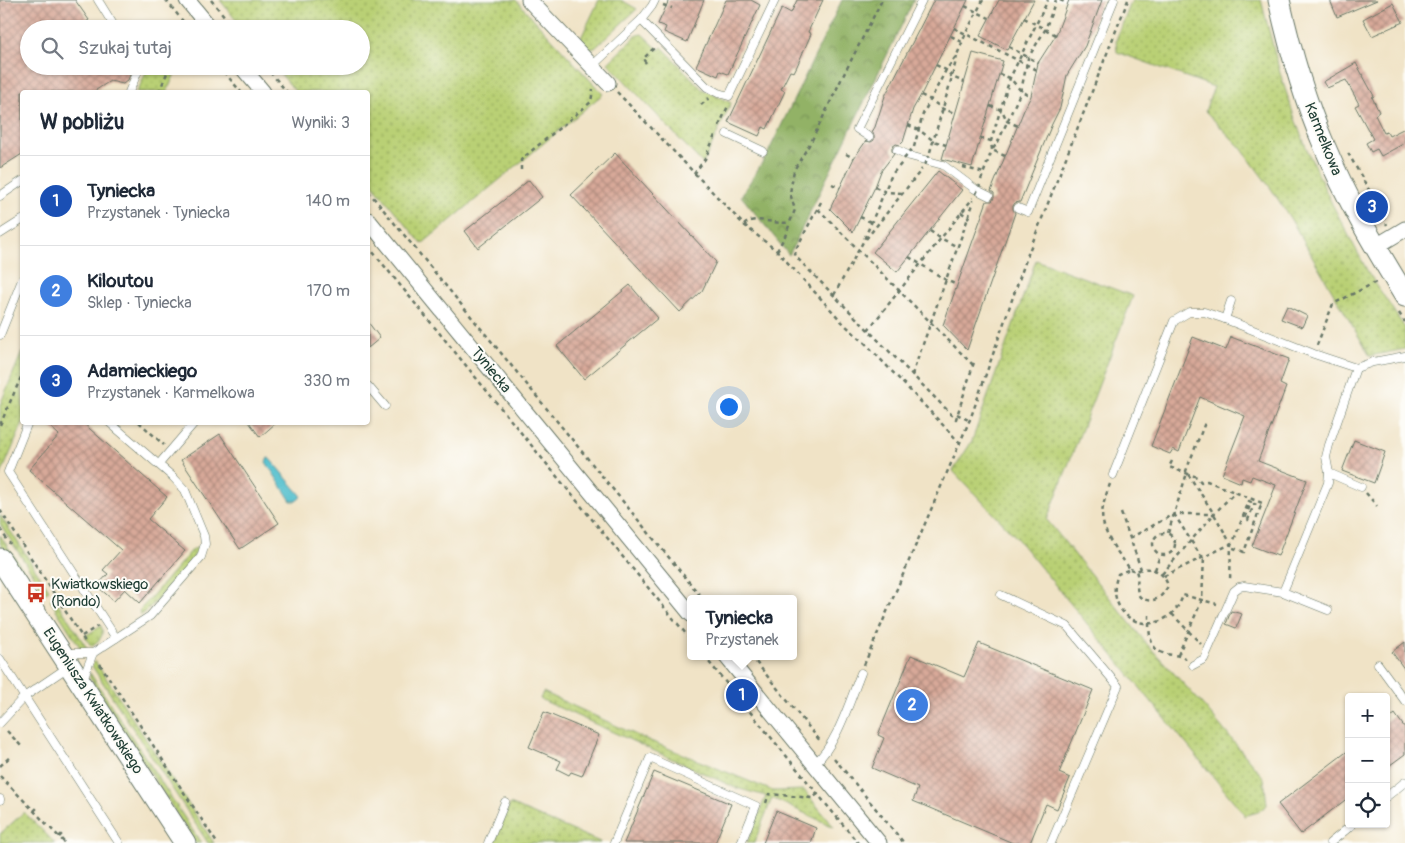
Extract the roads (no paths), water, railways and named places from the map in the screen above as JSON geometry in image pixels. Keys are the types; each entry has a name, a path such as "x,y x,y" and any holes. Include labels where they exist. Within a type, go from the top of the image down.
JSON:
{"main road":[{"name":"Karmelkowa","path":"1279,0 1289,43 1323,144 1346,194 1375,248 1405,296"},
{"name":"Eugeniusza Kwiatkowskiego","path":"0,559 185,843"}],"street":[{"path":"187,0 204,20"},
{"path":"529,0 608,83"},
{"path":"249,75 261,90"},
{"name":"Tyniecka","path":"370,222 687,609"},
{"path":"1375,248 1398,230"},
{"path":"729,660 879,843"}],"lane":[{"path":"98,0 110,20"},
{"path":"641,20 707,88 729,96 775,0"},
{"path":"869,136 857,129 922,0"},
{"path":"1018,208 1028,212 1114,0"},
{"path":"594,69 652,6 658,2"},
{"path":"130,90 136,75"},
{"path":"727,134 763,150"},
{"path":"897,150 910,156 943,164 989,196"},
{"path":"0,196 20,183"},
{"path":"0,234 20,221"},
{"path":"0,335 20,285"},
{"path":"1225,319 1231,301"},
{"path":"1113,475 1174,321 1188,312 1204,312 1356,368 1405,356"},
{"path":"1283,592 1328,483 1329,472 1326,457 1356,368"},
{"path":"370,388 384,406"},
{"path":"27,425 8,472 116,638"},
{"path":"0,723 24,697 65,659 93,653 150,616 201,557 205,544 204,536 185,490 159,464 113,425"},
{"path":"159,464 192,425"},
{"path":"1329,472 1361,487"},
{"path":"1193,665 1204,658 1234,591 1239,587 1244,586 1283,592 1328,610"},
{"path":"1001,595 1067,626 1118,686 1050,843"},
{"path":"82,685 93,653"},
{"path":"0,659 119,843"},
{"path":"1378,664 1405,701"},
{"path":"814,764 827,750 840,724 861,672"},
{"path":"614,843 650,758 756,806 741,843"},
{"path":"1390,794 1405,782"},
{"path":"488,843 505,802"},
{"path":"1330,843 1348,828"}],"water":[{"path":"268,458 301,495 296,501 291,501 266,462"}],"place":[{"name":"Adamieckiego","path":"1372,207"},
{"name":"Kwiatkowskiego (Rondo)","path":"36,593"},
{"name":"Tyniecka","path":"742,695"},
{"name":"Kiloutou","path":"912,705"}]}
